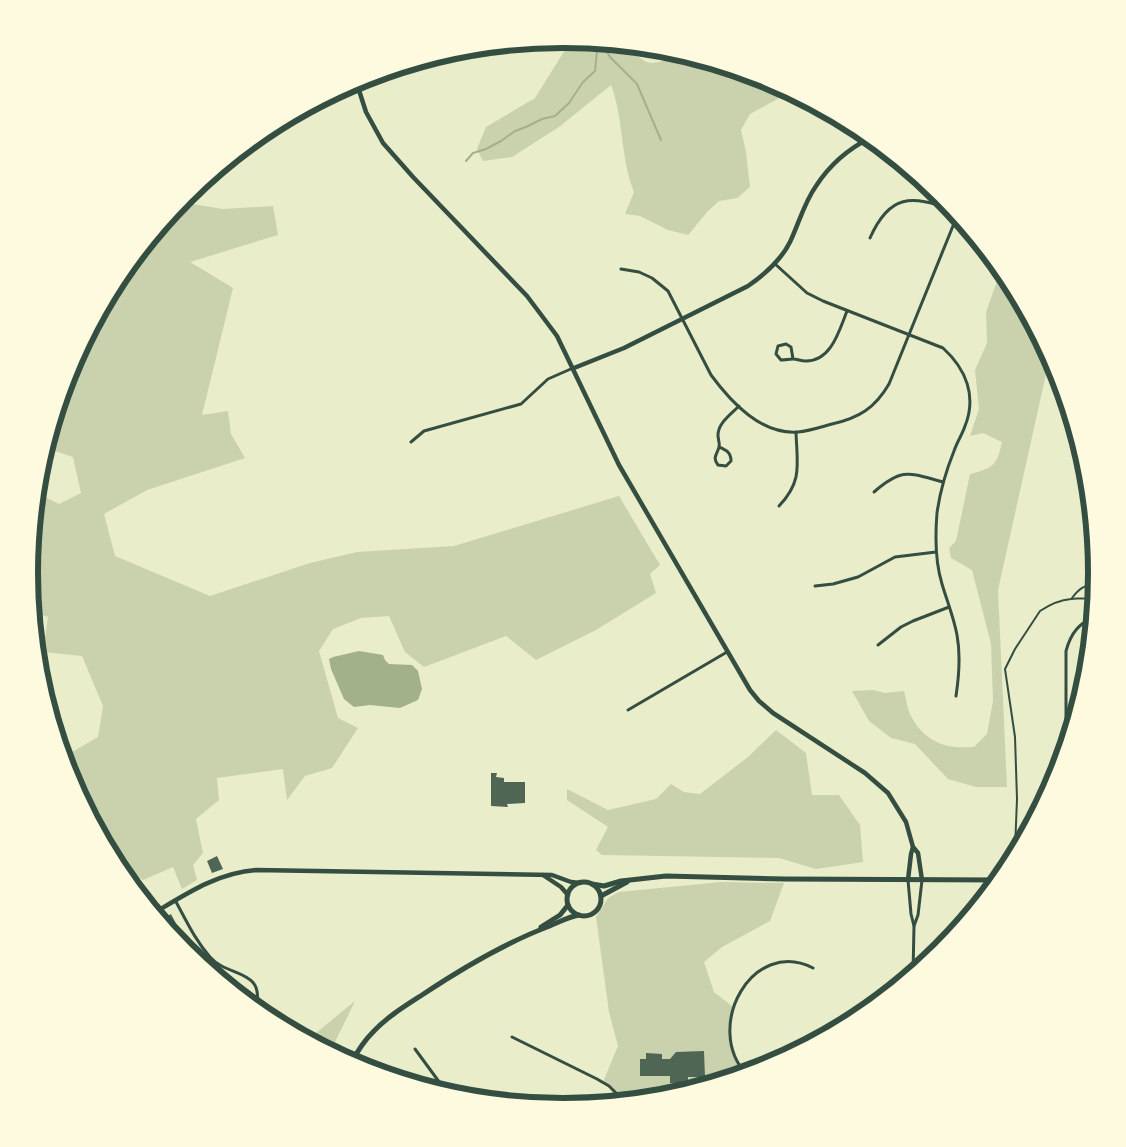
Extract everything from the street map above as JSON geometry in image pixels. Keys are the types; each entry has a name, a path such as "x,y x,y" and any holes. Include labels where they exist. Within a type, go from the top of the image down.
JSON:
{"main road":[{"path":"538,930 560,915 568,905 568,894 572,887 580,882 604,886 666,876 989,880"},
{"path":"601,896 632,880"},
{"path":"355,1056 368,1037 398,1011 491,953 570,916 589,916 593,914 600,906 601,896 592,884"},
{"path":"568,905 579,915"}],"street":[{"path":"359,89 366,112 383,143 536,307 557,336 619,465 750,690 766,707 865,773 882,787 896,803 904,818 913,847 918,853 922,880 918,915 914,926"},
{"path":"411,442 424,432 521,404 548,379 624,348 748,286 766,272 789,244 807,202 831,166 847,152 863,142"},
{"path":"870,238 883,214 900,203 923,201 938,205"},
{"path":"621,269 639,272 652,278 668,291 711,375 739,406 754,419 765,425 780,430 796,432 848,420 872,407 882,397 954,223"},
{"path":"774,263 807,292 847,311 943,348 955,359 966,376 969,389 969,408 966,425 954,450 943,482 937,515 936,552 942,585 950,606 960,653 956,696"},
{"path":"793,359 791,347 786,344 778,346 776,351 779,359 784,361 793,359 804,362 815,360 825,354 834,343 847,311"},
{"path":"719,447 730,454 731,461 726,466 718,465 715,461 719,447 718,433 722,422 739,406"},
{"path":"779,506 788,496 797,478 796,432"},
{"path":"874,492 893,477 904,474 912,474 943,482"},
{"path":"814,586 833,584 858,577 894,557 936,552"},
{"path":"878,645 913,620 950,606"},
{"path":"1066,726 1066,651 1069,640 1079,626 1086,623"},
{"path":"628,710 727,652"},
{"path":"913,847 910,854 908,880 914,926 913,965"},
{"path":"160,910 223,876 256,870 552,875 571,882 580,882"},
{"path":"542,875 561,886 568,894"},
{"path":"175,900 198,942 212,960 252,980 257,987 257,1000"},
{"path":"741,1068 732,1052 729,1034 730,1015 735,1000 742,988 756,974 773,965 786,962 799,963 813,968"},
{"path":"512,1038 610,1086 619,1096"},
{"path":"415,1049 441,1084"}],"lane":[{"path":"1072,598 1078,590 1088,586"},
{"path":"1015,840 1017,799 1015,737 1005,669 1015,649 1040,611 1046,606 1072,598 1087,599"}],"shaded area":[{"path":"566,48 630,52 651,63 667,58 732,76 782,96 750,114 741,130 746,152 750,187 737,198 719,201 688,235 668,230 640,216 625,214 634,192 626,165 618,111 611,85 559,127 512,157 483,161 477,149 486,127 535,98"},
{"path":"190,204 223,209 273,206 278,235 190,262 233,288 202,415 228,411 231,434 245,458 147,490 104,514 115,556 210,596 310,563 357,552 454,546 619,496 660,565 650,574 656,593 596,630 536,660 506,636 424,667 405,652 389,616 361,618 333,629 319,651 338,718 358,728 332,768 305,776 287,800 283,769 217,778 219,800 196,819 203,853 193,865 197,880 182,889 173,867 143,880 131,872 108,836 92,806 70,754 98,737 103,706 82,656 44,652 43,650 48,617 40,614 39,608 39,539 42,505 44,496 59,504 81,493 73,457 52,450 65,405 92,341 108,311 146,254"},
{"path":"998,279 1018,311 1047,370 998,590 1007,787 976,787 948,779 915,744 891,738 869,721 852,691 873,690 885,693 904,691 909,711 916,724 928,737 944,745 974,747 987,734 993,701 991,644 972,570 951,558 949,548 956,541 970,474 993,465 1002,442 983,433 970,436 979,409 975,370 987,343 986,312"},
{"path":"359,651 383,655 389,664 412,665 418,671 422,689 418,700 400,708 370,705 354,707 344,699 331,669 329,659"},
{"path":"776,730 806,753 812,795 839,795 860,825 863,862 816,869 779,858 602,855 596,850 608,827 567,800 567,789 608,810 656,799 671,784 684,792 700,794 748,757"},
{"path":"721,882 784,883 770,921 722,947 704,962 714,992 733,1007 729,1025 730,1042 741,1067 699,1081 632,1095 619,1096 603,1082 618,1046 609,1012 596,917 608,898 619,892"},
{"path":"355,1001 335,1042 341,1045 340,1049 314,1036 316,1033"}],"building":[{"path":"491,773 497,773 496,777 504,778 504,782 525,782 525,803 507,804 508,807 491,806"},
{"path":"217,856 223,869 212,873 207,861"},
{"path":"171,914 181,933 180,933 166,917"},
{"path":"704,1051 705,1077 688,1077 688,1083 670,1083 670,1076 640,1076 640,1059 646,1059 646,1053 662,1054 662,1059 670,1059 676,1052"}],"waterway":[{"path":"466,161 473,153 486,149 515,131 542,119 555,116 569,103 583,82 595,71 598,49"},
{"path":"606,50 610,57 637,84 661,140"}]}
